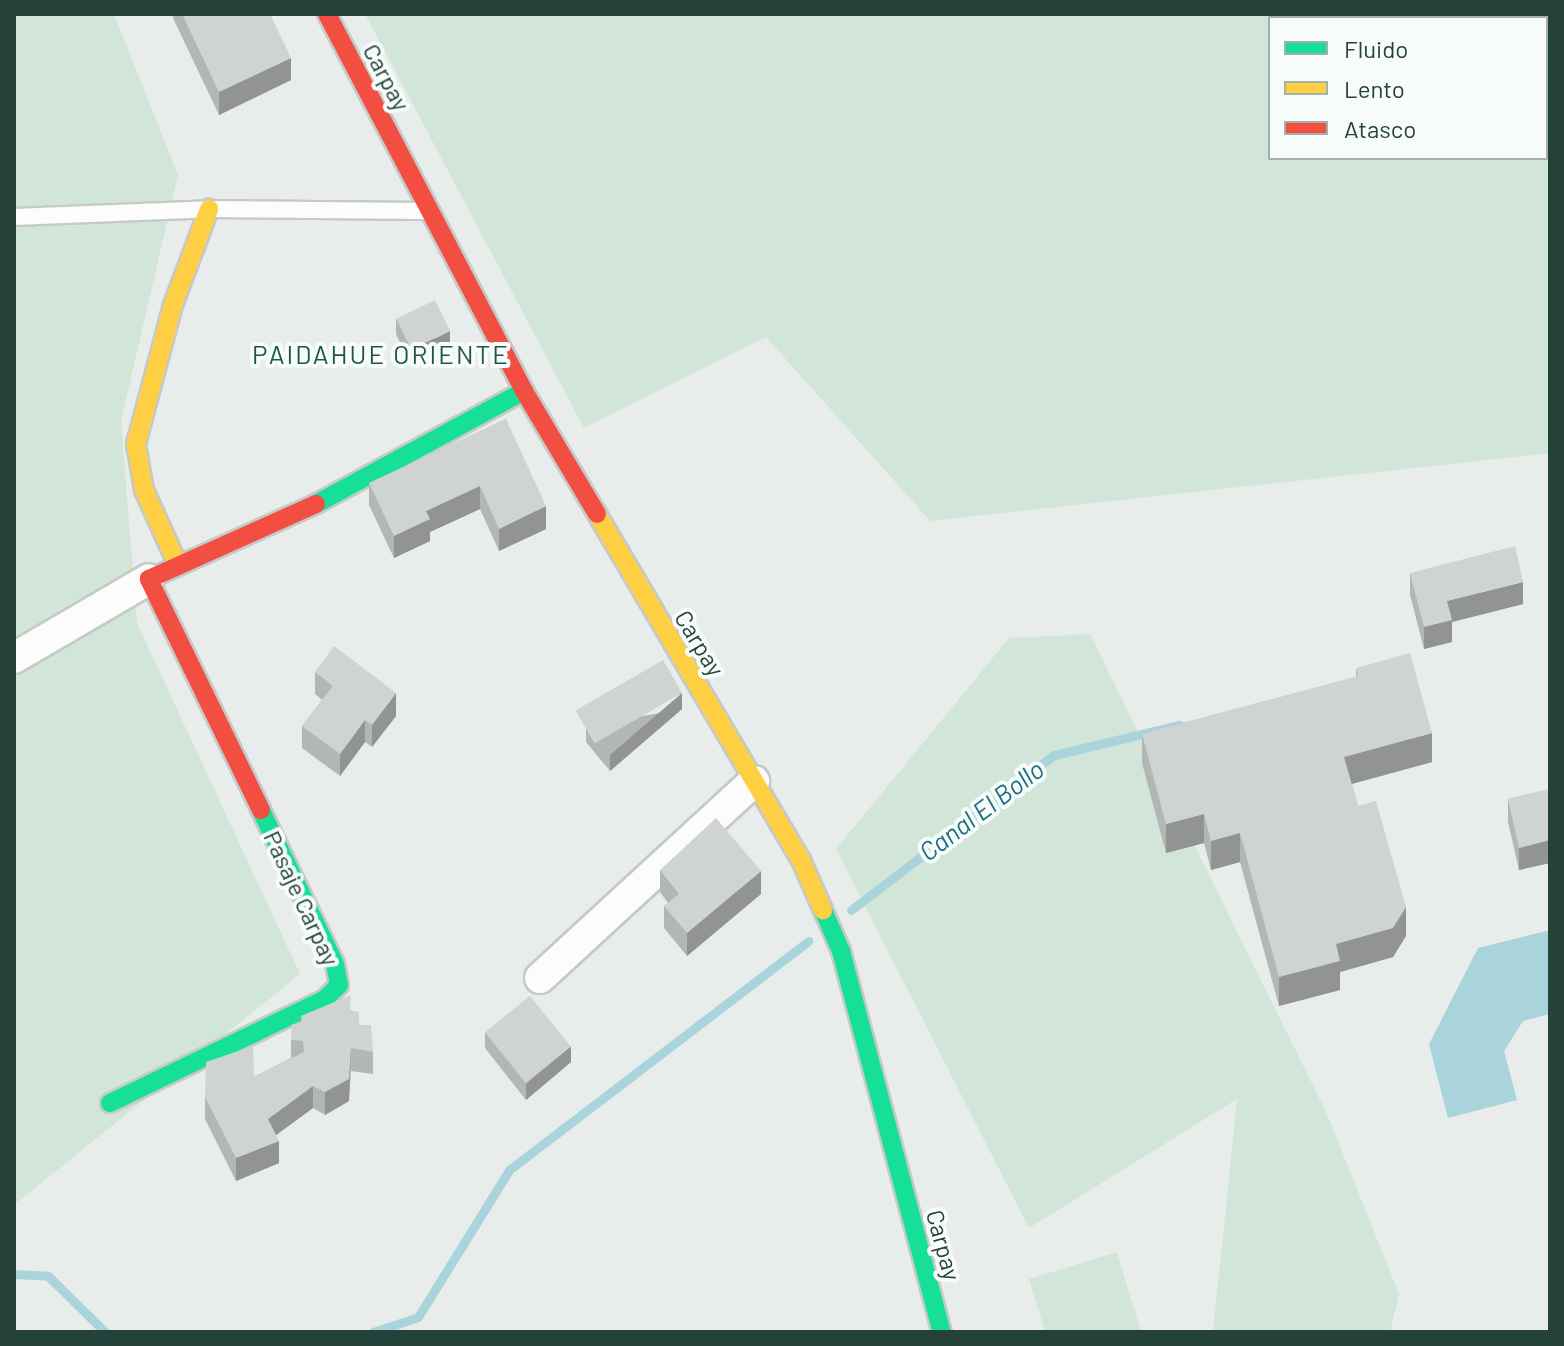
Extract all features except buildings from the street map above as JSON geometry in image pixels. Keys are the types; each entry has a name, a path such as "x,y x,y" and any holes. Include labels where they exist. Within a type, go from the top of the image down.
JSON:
{"street":[{"name":"Carpay","path":"327,14 524,391 801,860 841,951 942,1332"},
{"path":"177,563 144,490 136,444 173,305 209,209"},
{"path":"14,658 177,563 316,504 524,391"},
{"name":"Pasaje Carpay","path":"110,1103 325,999 339,985 335,964 149,579"},
{"path":"540,978 754,781"}],"lane":[{"path":"14,217 209,209 430,211"}],"green space":[{"path":"14,14 114,14 178,175 121,421 137,623 300,974 14,1205"},
{"path":"365,14 1550,14 1550,453 930,521 766,337 584,428"},
{"path":"1090,634 1327,1114 1399,1294 1390,1332 1213,1332 1237,1099 1029,1228 836,849 1009,638"},
{"path":"1117,1252 1141,1332 1045,1332 1029,1279"}],"water":[{"path":"1550,930 1550,1014 1523,1021 1504,1051 1517,1100 1448,1118 1429,1044 1478,948"}],"waterway":[{"name":"Canal El Bollo","path":"851,910 1054,755 1179,725"},
{"name":"Canal El Bollo","path":"373,1332 418,1317 509,1170 809,941"},
{"name":"Canal El Bollo","path":"14,1274 48,1276 105,1332"}],"traffic: fast":[{"path":"316,504 524,391"},
{"path":"110,1103 325,999 339,985 335,964 261,810"},
{"path":"823,910 841,951 942,1332"}],"traffic: slow":[{"path":"177,563 144,490 136,444 173,305 209,209"},
{"path":"597,514 801,860 823,910"}],"traffic: jam":[{"path":"327,14 524,391 597,514"},
{"path":"261,810 149,579 316,504"}],"district":[{"name":"PAIDAHUE ORIENTE","path":"381,354"}]}
